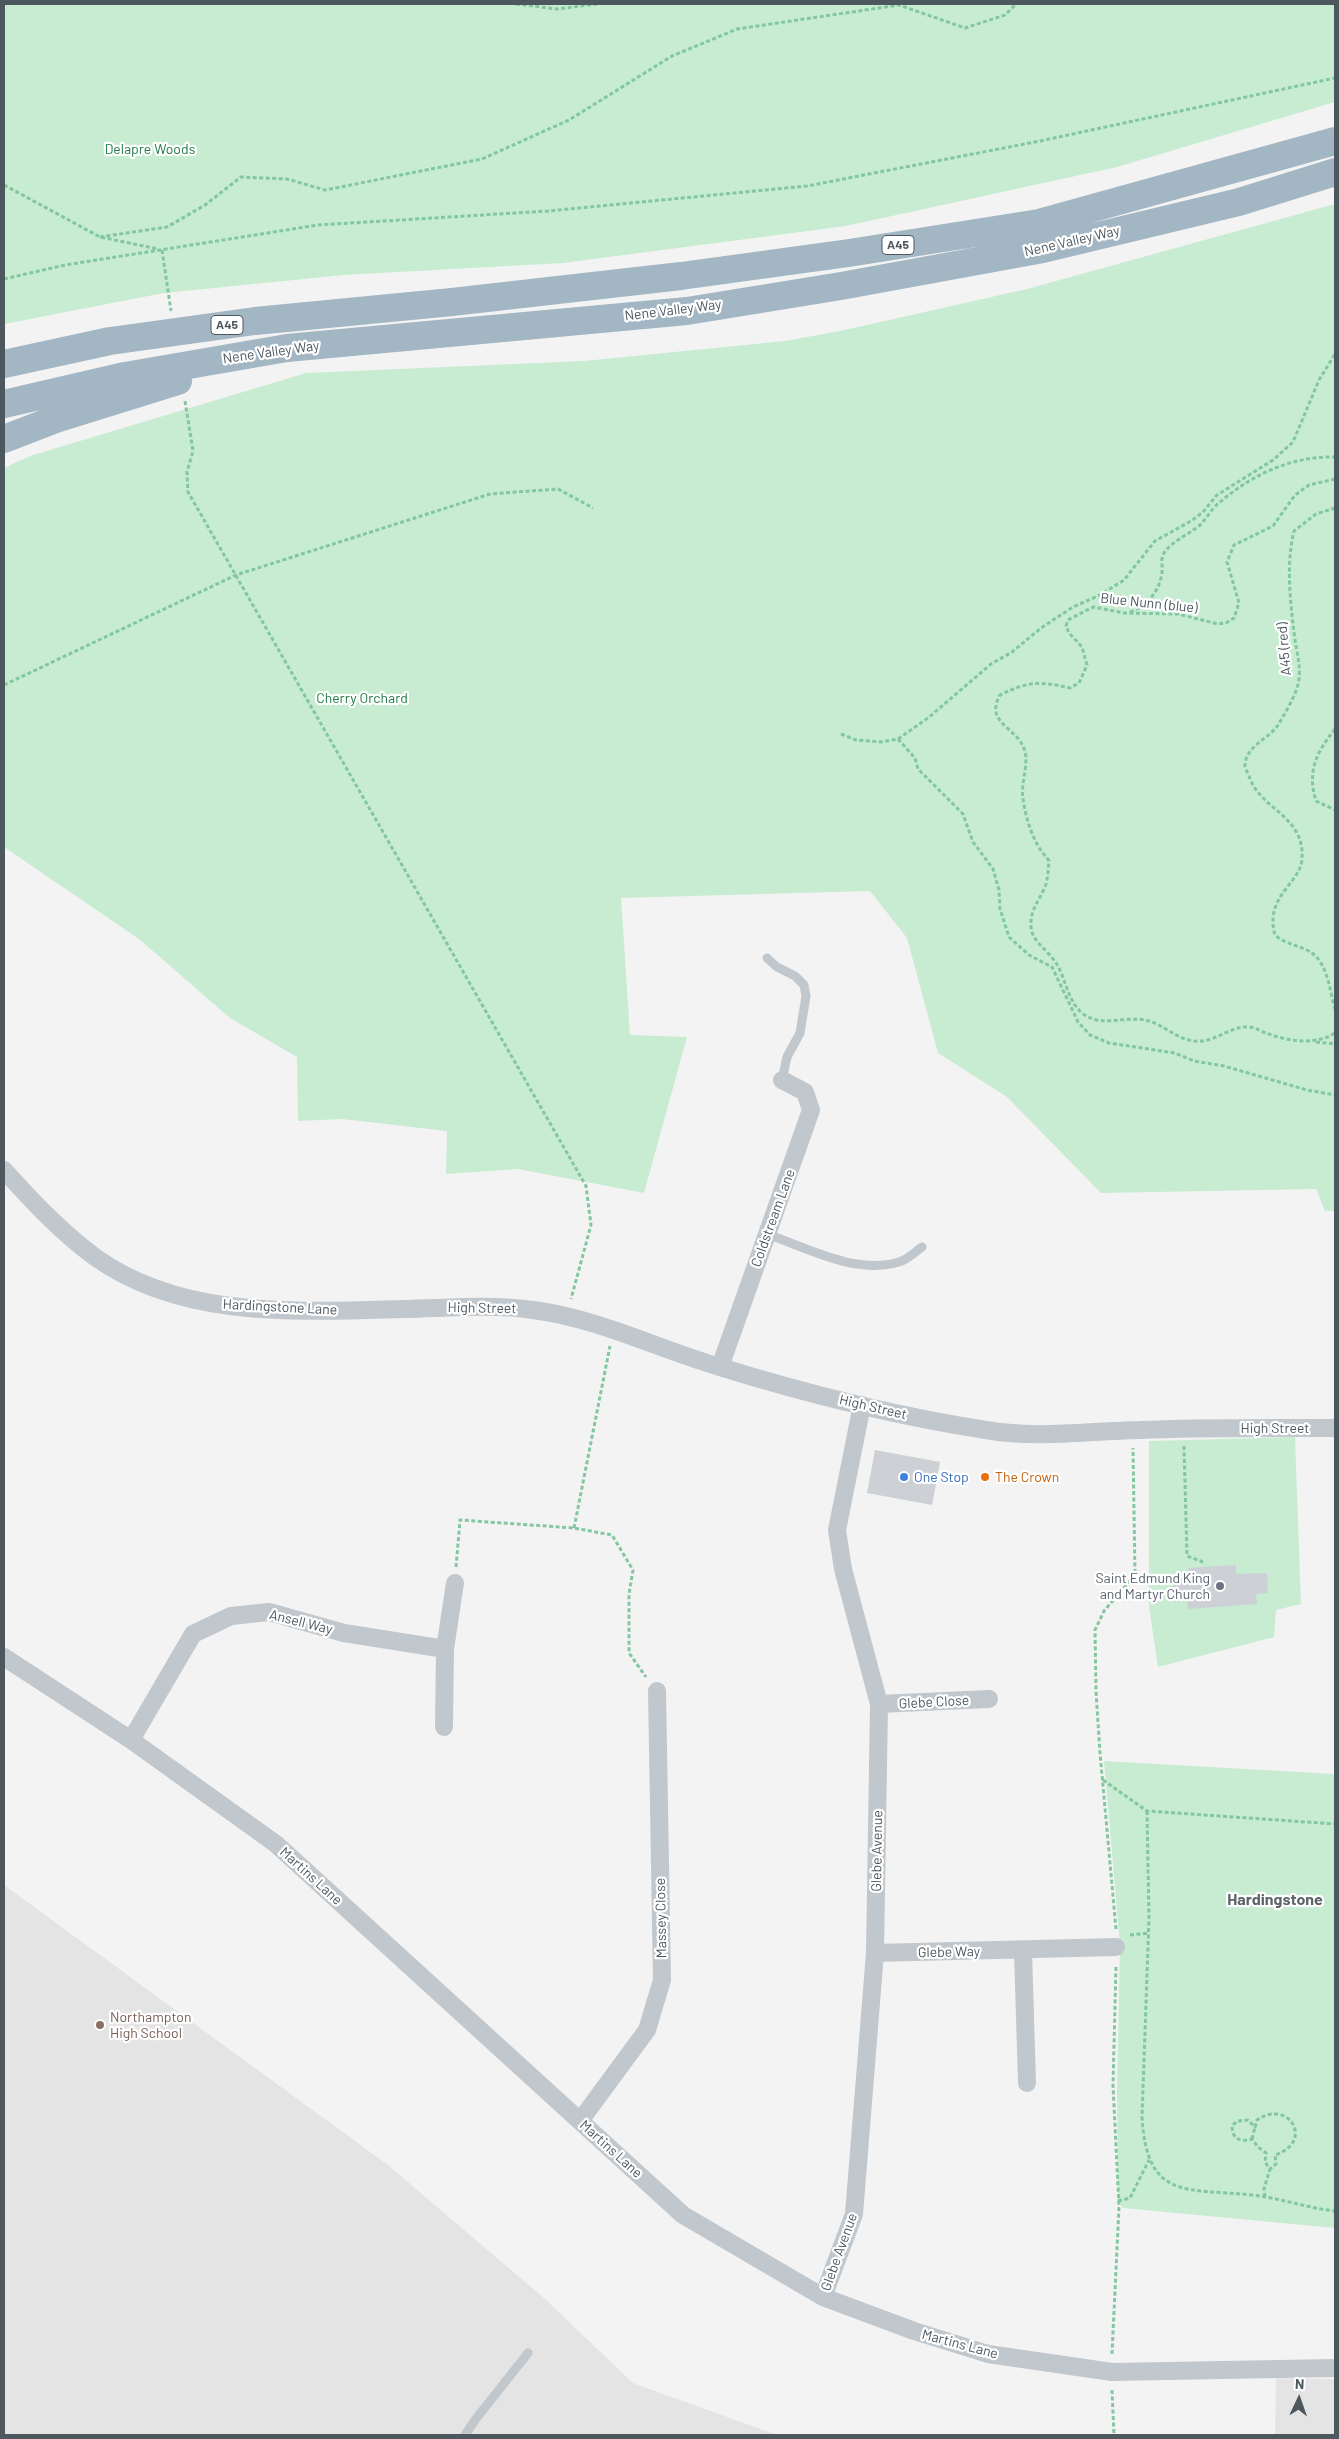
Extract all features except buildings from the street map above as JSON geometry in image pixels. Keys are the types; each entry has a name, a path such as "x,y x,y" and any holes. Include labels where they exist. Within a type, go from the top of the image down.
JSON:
{"highway":[{"name":"Nene Valley Way","path":"4,364 110,341 255,321 452,302 701,273 1039,223 1335,141"},
{"name":"Nene Valley Way","path":"4,404 125,376 287,348 687,310 831,287 1043,249 1239,202 1335,172"},
{"path":"4,344 87,329 260,305 452,302"},
{"path":"4,439 56,419 287,348"}],"street":[{"name":"Coldstream Lane","path":"720,1367 811,1110 805,1092 782,1080"},
{"name":"Hardingstone Lane","path":"4,1170 54,1223 96,1258 132,1279 167,1293 209,1303 250,1308 326,1310 421,1308"},
{"name":"High Street","path":"421,1308 486,1307 533,1310 614,1331 720,1367 862,1405 986,1430 1027,1436 1183,1428 1335,1428"},
{"name":"Glebe Avenue","path":"823,2297 854,2214 875,1953 879,1704 843,1569 838,1530 862,1405"},
{"path":"444,1727 445,1648 455,1583"},
{"name":"Ansell Way","path":"131,1740 193,1634 231,1616 268,1612 344,1633 445,1648"},
{"name":"Martins Lane","path":"4,1657 131,1740 276,1844 683,2215 823,2297 914,2331 988,2354 1112,2372 1335,2368"},
{"name":"Massey Close","path":"580,2121 647,2030 662,1980 657,1691"},
{"name":"Glebe Close","path":"879,1704 989,1699"},
{"name":"Glebe Way","path":"875,1953 1023,1951 1120,1941"},
{"path":"1023,1951 1027,2082"}],"lane":[{"path":"767,958 777,967 796,976 804,985 806,996 800,1033 787,1057 782,1080"},
{"path":"767,1234 846,1261 877,1265 901,1262 922,1247"},
{"path":"465,2435 528,2353"}],"path":[{"path":"516,4 557,9 597,4"},
{"path":"100,238 167,227 205,205 241,177 287,179 325,190 482,159 569,120 672,56 737,29 899,5 965,28 1005,15 1016,4"},
{"path":"4,279 65,265 318,225 548,211 807,186 1040,141 1335,78"},
{"path":"4,185 100,238 162,250"},
{"path":"841,734 856,740 881,742 898,739 928,718 991,664 1012,652 1049,623 1073,607 1100,595 1124,580 1155,541 1184,526 1202,512 1217,495 1273,460 1293,442 1320,380 1335,354"},
{"path":"193,452 187,472 188,492 586,1186 591,1225 571,1297"},
{"path":"1124,613 1137,609 1150,600 1160,581 1163,554 1169,546 1199,526 1220,502 1270,469 1309,457 1335,456"},
{"name":"Blue Nunn (blue)","path":"1314,1042 1278,1037 1250,1027 1237,1027 1205,1040 1193,1041 1144,1020 1111,1021 1091,1018 1080,1011 1074,1004 1064,977 1056,963 1033,936 1030,923 1032,911 1044,889 1049,861 1034,838 1026,818 1022,797 1026,763 1024,746 999,721 998,699 1000,695 1016,687 1037,682 1070,688 1076,685 1087,665 1082,647 1069,633 1066,626 1068,620 1078,613 1094,607 1124,613 1178,614 1218,624 1226,623 1234,618 1239,603 1227,562 1234,545 1273,526 1295,495 1309,485 1335,480"},
{"path":"4,686 236,575 490,494 558,489 593,508"},
{"name":"A45 (red)","path":"1335,508 1316,514 1294,531 1288,557 1294,633 1300,674 1296,691 1278,725 1259,741 1247,759 1245,766 1256,792 1289,820 1301,845 1302,864 1281,894 1273,915 1275,935 1288,943 1308,950 1320,961 1324,968 1335,1009"},
{"path":"1335,729 1317,756 1311,782 1316,801 1335,810"},
{"path":"898,739 915,758 918,769 964,814 973,842 994,870 999,890 1000,909 1009,937 1029,955 1052,967 1078,1022 1090,1035 1109,1043 1175,1053 1194,1061 1224,1066 1307,1090 1335,1095"},
{"path":"1314,1042 1335,1033"},
{"path":"1314,1042 1335,1044"},
{"path":"574,1528 614,1331"},
{"path":"1183,1428 1187,1556 1203,1562"},
{"path":"455,1583 460,1520 574,1528 612,1535 633,1570 629,1594 629,1653 657,1691"},
{"path":"1102,1780 1147,1811 1335,1824"},
{"path":"1147,1811 1149,1933 1142,2117 1144,2143 1149,2160 1159,2175 1171,2184 1186,2190 1265,2197 1317,2209 1335,2211"},
{"path":"1120,1941 1149,1933"},
{"path":"1274,2113 1280,2114 1292,2123 1295,2132 1293,2145 1288,2151 1275,2155 1266,2153 1252,2139 1257,2120 1274,2113"},
{"path":"1252,2139 1243,2141 1236,2139 1232,2132 1232,2126 1237,2121 1248,2120 1255,2127"},
{"path":"1266,2153 1265,2162 1270,2169"},
{"path":"1265,2197 1264,2189 1270,2169 1276,2164 1275,2155"},
{"path":"1118,2201 1130,2198 1149,2160"}],"shaded area":[{"name":"Northampton High School","path":"4,1885 388,2165 545,2299 633,2383 777,2435 4,2435"},
{"path":"1276,2378 1335,2379 1335,2435 1275,2435"}],"green space":[{"name":"Delapre Woods","path":"4,4 1335,4 1335,102 1117,167 846,226 563,263 344,275 164,293 4,324"},
{"name":"Cherry Orchard","path":"1335,204 1335,1211 1325,1211 1316,1189 1101,1193 1007,1097 938,1053 907,938 870,891 621,898 630,1035 687,1037 644,1193 518,1169 446,1174 447,1131 342,1119 298,1121 297,1057 230,1018 139,939 4,847 4,468 30,456 306,373 584,361 785,341 840,331 1027,289"},
{"path":"1295,1437 1301,1604 1276,1610 1274,1637 1158,1667 1149,1607 1149,1441"},
{"path":"1104,1761 1335,1774 1335,2228 1123,2208 1118,2201 1117,2089 1120,1944"}],"place":[{"name":"One Stop","path":"904,1477"},
{"name":"The Crown","path":"985,1477"},
{"name":"Saint Edmund King and Martyr Church","path":"1220,1586"},
{"name":"Northampton High School","path":"100,2025"}],"district":[{"name":"Hardingstone","path":"1275,1900"}]}
